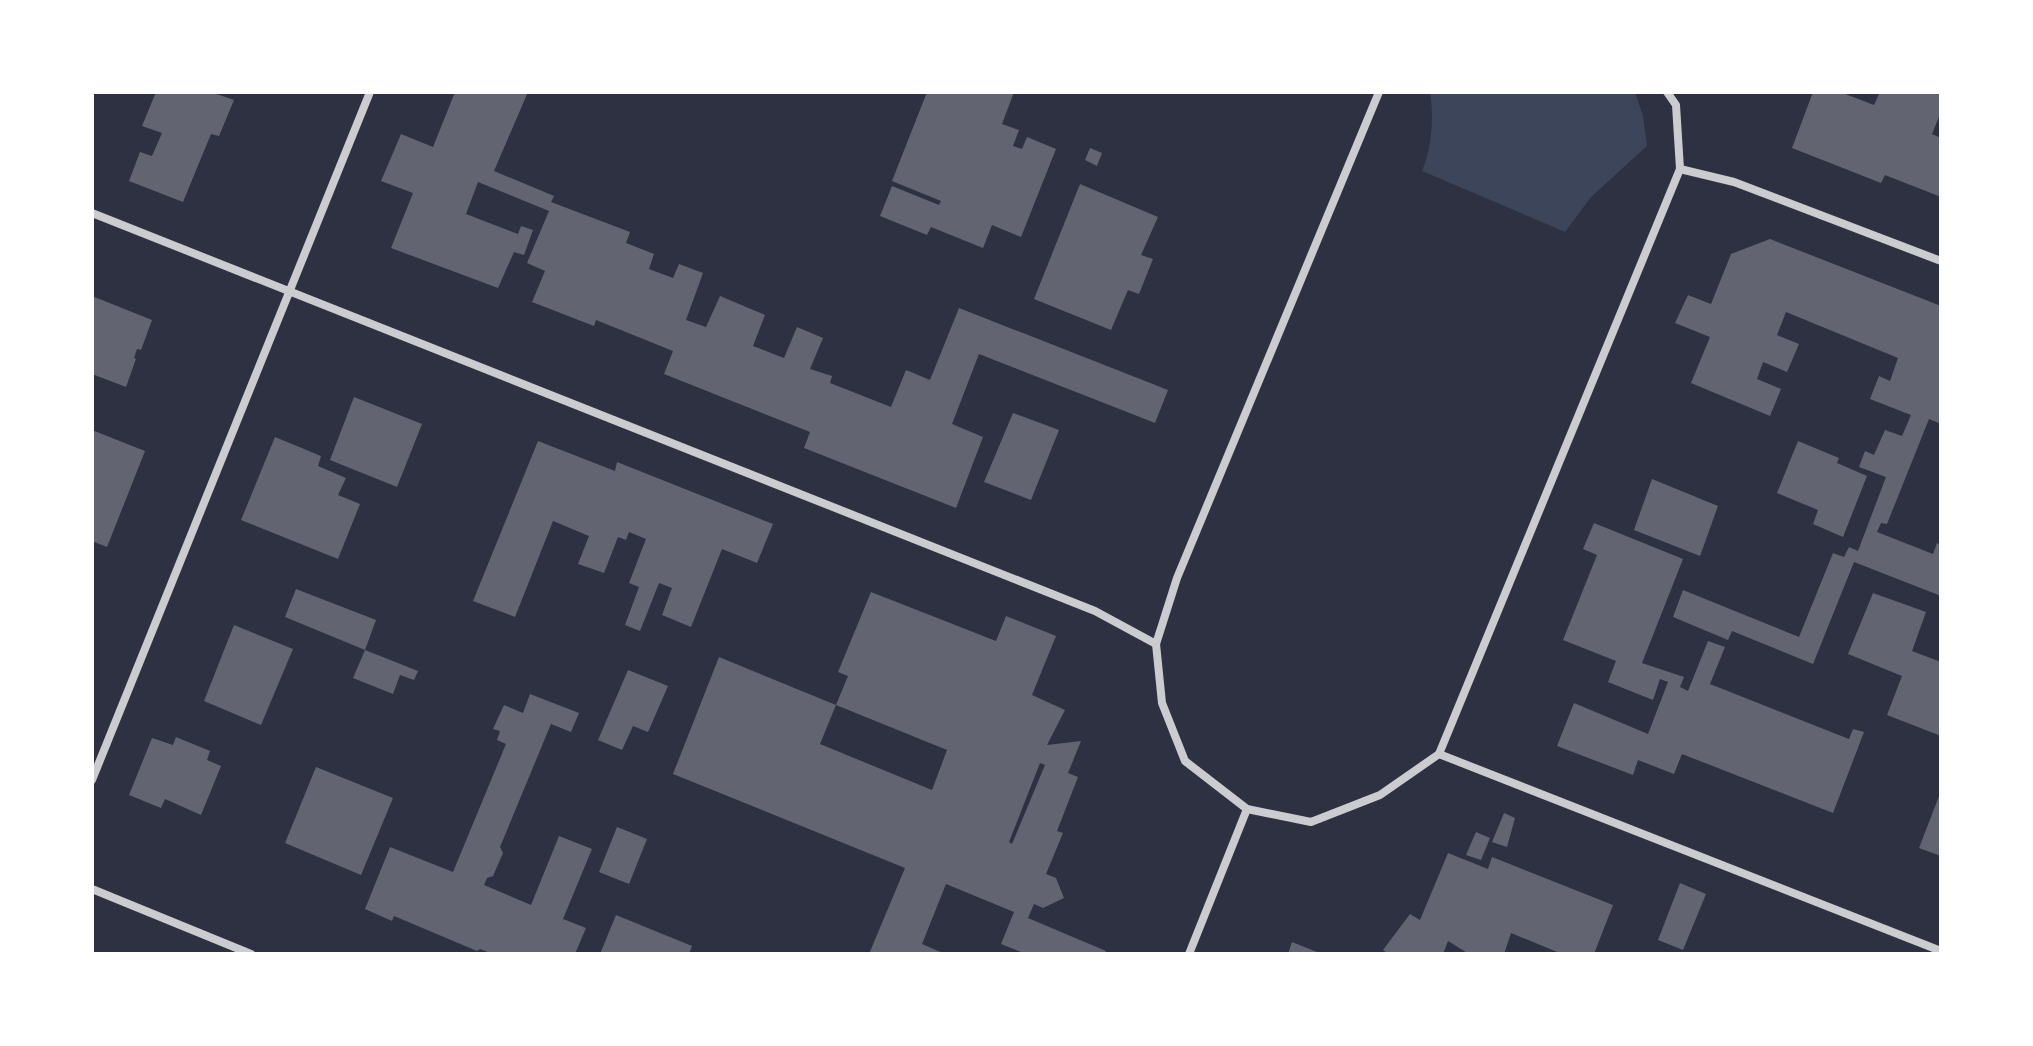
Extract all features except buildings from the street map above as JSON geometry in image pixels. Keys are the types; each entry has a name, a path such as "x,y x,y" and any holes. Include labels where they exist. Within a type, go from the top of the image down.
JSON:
{"street":[{"path":"92,780 370,92"},
{"path":"1379,92 1177,578 1156,644 1162,703 1185,761 1247,809 1311,822 1380,795 1439,754 1680,169 1676,105 1667,92"},
{"path":"1680,169 1734,182 1941,261"},
{"path":"92,213 1095,611 1156,644"},
{"path":"1439,754 1941,951"},
{"path":"1189,954 1247,809"},
{"path":"92,889 251,954"}],"shaded area":[{"path":"1430,92 1635,92 1643,116 1647,146 1591,197 1565,232 1422,171 1431,132"}]}
